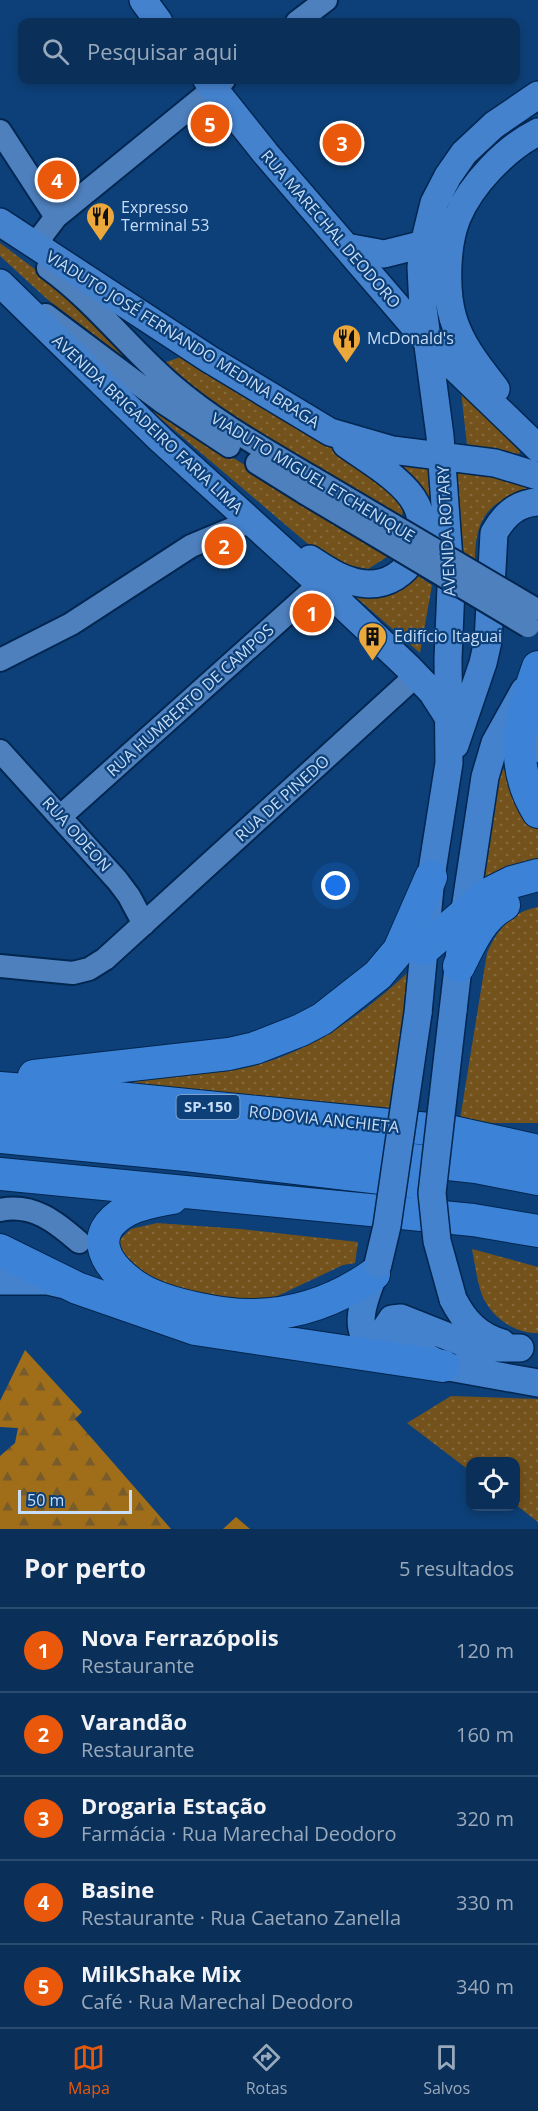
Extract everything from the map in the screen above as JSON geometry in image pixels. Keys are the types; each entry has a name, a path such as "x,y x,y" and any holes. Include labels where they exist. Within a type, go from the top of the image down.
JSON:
{"highway":[{"path":"535,677 519,741 524,783 538,812"},
{"path":"424,949 486,895 512,882 538,875"},
{"path":"0,1080 229,1054 255,1048 302,1030 322,1019 378,975 390,962 403,942 431,877"},
{"path":"459,966 473,938 488,918 515,900 538,896"},
{"name":"RODOVIA ANCHIETA","path":"0,1088 457,1132 538,1151"},
{"name":"RODOVIA ANCHIETA","path":"0,1113 476,1167 538,1179"},
{"path":"457,1132 538,1133"},
{"path":"0,1137 186,1155 495,1190 538,1200"},
{"path":"0,1174 473,1220 538,1231"},
{"path":"197,1193 136,1207 117,1218 106,1230 102,1242 108,1258 125,1278 156,1296 199,1308 257,1315 299,1309 325,1302 350,1290 376,1269"},
{"path":"0,1250 77,1288 195,1329 431,1360"}],"main road":[{"path":"142,0 156,18"},
{"name":"RUA MARECHAL DEODORO","path":"216,84 266,154 426,340 538,447"},
{"name":"AVENIDA ROTARY","path":"431,1360 371,1343 361,1330 361,1314 387,1226 418,1013 431,877 449,763 448,659 451,587 441,457 426,340 421,267 434,203 448,176 464,153 494,124 538,96"},
{"path":"538,132 508,152 473,190 457,219 450,247 448,292 453,319 462,341 538,447"},
{"name":"VIADUTO JOSÉ FERNANDO MEDINA BRAGA","path":"0,222 216,363 330,432 392,450 495,464 538,476"},
{"path":"346,247 384,254 424,244"},
{"name":"AVENIDA BRIGADEIRO FARIA LIMA","path":"0,281 161,440 409,668 432,692 448,717"},
{"path":"251,521 336,576 350,581 370,584 397,575 406,568 416,555 421,538 416,503 399,483 330,432"},
{"path":"449,763 486,652 494,533 501,520 512,510 524,504 538,502"},
{"path":"529,1348 483,1335 467,1323 453,1299 437,1241 432,1193 464,916 485,777 489,759 505,725 535,677"},
{"path":"0,1281 48,1281 77,1288"},
{"path":"529,1348 482,1348 469,1345 400,1318 392,1319 386,1328 402,1344 431,1360 538,1383"}],"street":[{"path":"302,18 326,0"},
{"path":"39,249 43,234 56,217 213,84"},
{"path":"0,131 56,217"},
{"name":"VIADUTO MIGUEL ETCHENIQUE","path":"0,222 11,238 79,292 170,383 309,486 538,632"},
{"name":"VIADUTO MIGUEL ETCHENIQUE","path":"0,281 161,401 309,486 538,611"},
{"path":"0,660 71,624 191,546 251,521"},
{"name":"RUA HUMBERTO DE CAMPOS","path":"61,816 320,584"},
{"name":"RUA DE PINEDO","path":"0,966 73,973 89,969 105,959 409,682 409,668"},
{"path":"535,677 538,751"},
{"name":"RUA ODEON","path":"0,751 117,879 144,924"},
{"path":"0,1210 27,1210 47,1217 79,1242"}],"shaded area":[{"path":"0,243 40,273 142,366 139,369 47,299 0,256"},
{"path":"181,357 357,462 404,498 402,517 222,414 163,363"},
{"path":"461,391 521,449 519,454 467,445"},
{"path":"154,409 390,555 368,569 328,561 153,412"},
{"path":"397,463 430,467 433,509 419,484"},
{"path":"457,470 498,475 534,485 538,492 508,498 488,512 478,533 475,564 461,555"},
{"path":"415,574 432,585 420,653 349,591"},
{"path":"502,769 507,770 538,825 538,863 476,883 491,809"},
{"path":"538,907 538,1123 493,1123 460,1119 487,953 495,937 506,923 528,909"},
{"path":"415,966 393,1108 118,1084 208,1071 240,1069 293,1052 337,1029 357,1015"},
{"path":"157,1223 241,1229 358,1242 355,1263 343,1265 271,1299 227,1307 156,1292 114,1245 131,1229"},
{"path":"472,1249 538,1267 538,1333 521,1331 505,1323 491,1310 480,1290"},
{"path":"451,1396 538,1399 538,1522 520,1508 520,1457 466,1457 466,1468 407,1423"}],"green space":[{"path":"25,1350 82,1412 75,1419 171,1529 0,1529 0,1456 15,1443 18,1428 0,1427 0,1401"},
{"path":"236,1517 250,1529 223,1529"}],"place":[{"name":"MilkShake Mix","path":"210,124"},
{"name":"Drogaria Estação","path":"342,143"},
{"name":"Basine","path":"57,180"},
{"name":"Expresso Terminal 53","path":"100,242"},
{"name":"McDonald's","path":"346,364"},
{"name":"Varandão","path":"224,546"},
{"name":"Nova Ferrazópolis","path":"312,613"},
{"name":"Edifício Itaguai","path":"373,662"}]}
